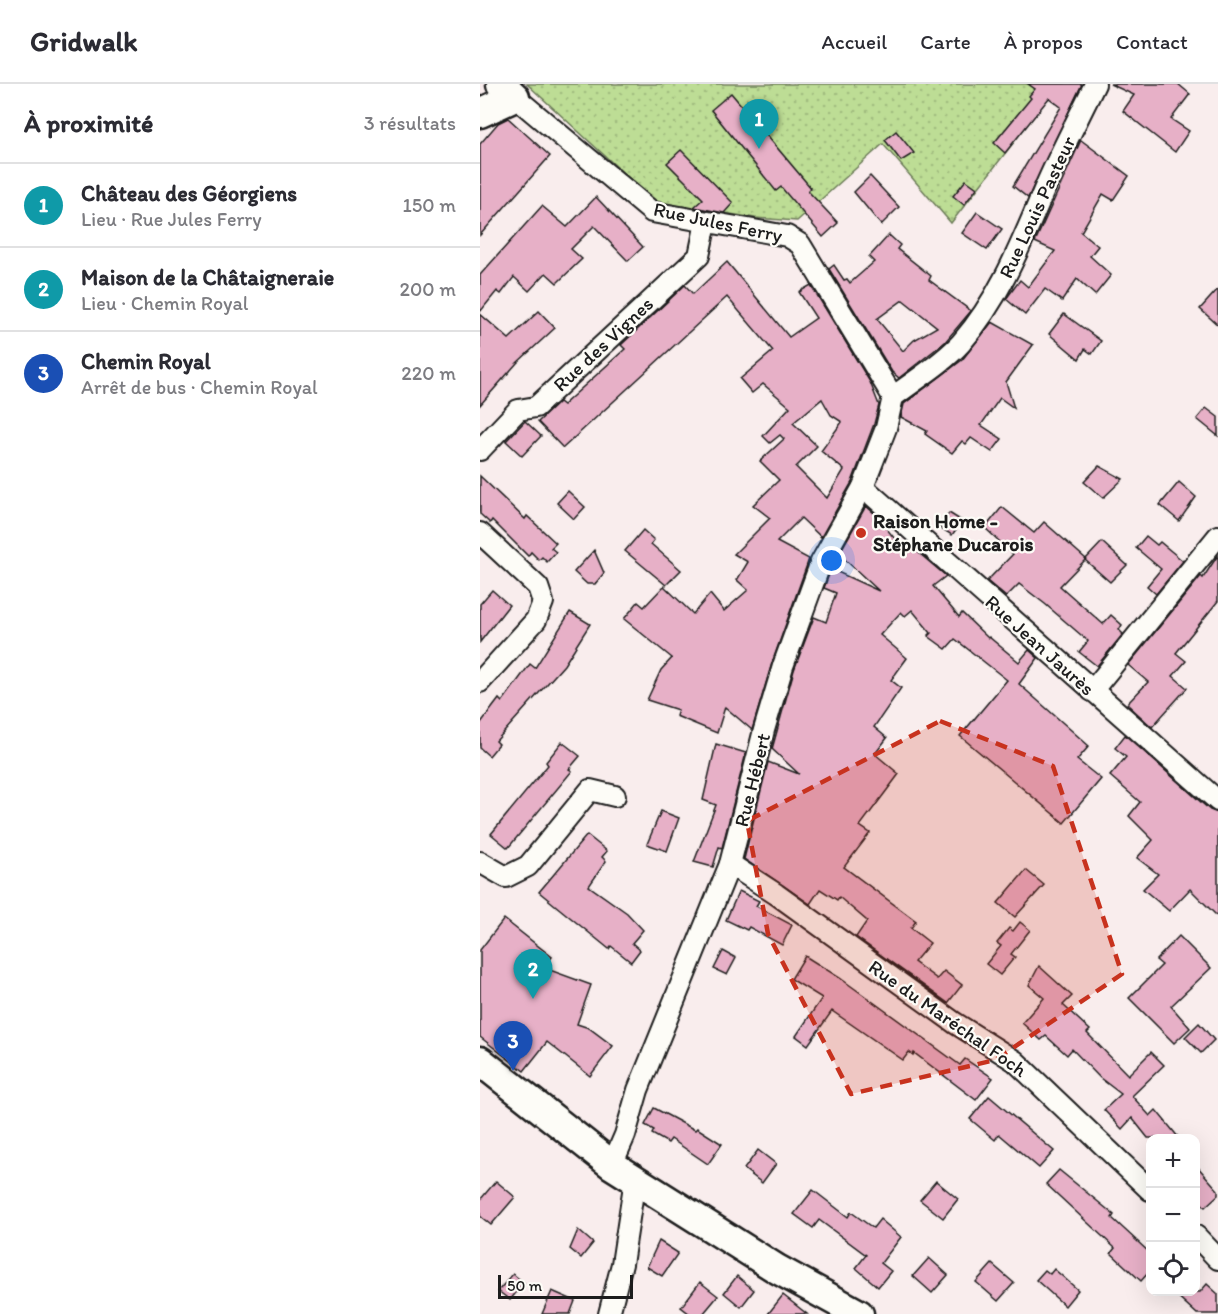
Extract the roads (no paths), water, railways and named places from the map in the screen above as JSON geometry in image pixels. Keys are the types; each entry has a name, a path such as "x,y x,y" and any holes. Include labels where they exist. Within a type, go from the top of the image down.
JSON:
{"street":[{"name":"Rue Louis Pasteur","path":"892,397 943,360 961,342 1000,287 1009,273 1052,172 1095,84"},
{"name":"Rue Jules Ferry","path":"508,90 651,212 787,236 800,244 892,397"},
{"path":"480,113 508,90"},
{"name":"Rue des Vignes","path":"480,450 518,410 536,407 699,256 706,222"},
{"name":"Rue Hébert","path":"609,1314 622,1264 625,1135 638,1090 730,864 764,730 783,666 821,562 863,487 886,428 892,397"},
{"name":"Rue Jean Jaurès","path":"863,487 1217,799"},
{"path":"480,533 532,580 542,594 543,602 536,620 480,682"},
{"path":"1092,691 1218,536"},
{"path":"480,862 506,878 520,872 528,866 590,790 615,796"},
{"name":"Rue du Maréchal Foch","path":"730,864 776,894 955,1023 1015,1061 1148,1188"},
{"path":"480,1062 623,1172 777,1269 859,1314"},
{"path":"1200,1240 1218,1259"}],"place":[{"name":"Château des Géorgiens","path":"759,149"},
{"name":"Raison Home - Stéphane Ducarois","path":"861,533"},
{"name":"Maison de la Châtaigneraie","path":"533,999"},
{"name":"Chemin Royal","path":"513,1071"}]}
